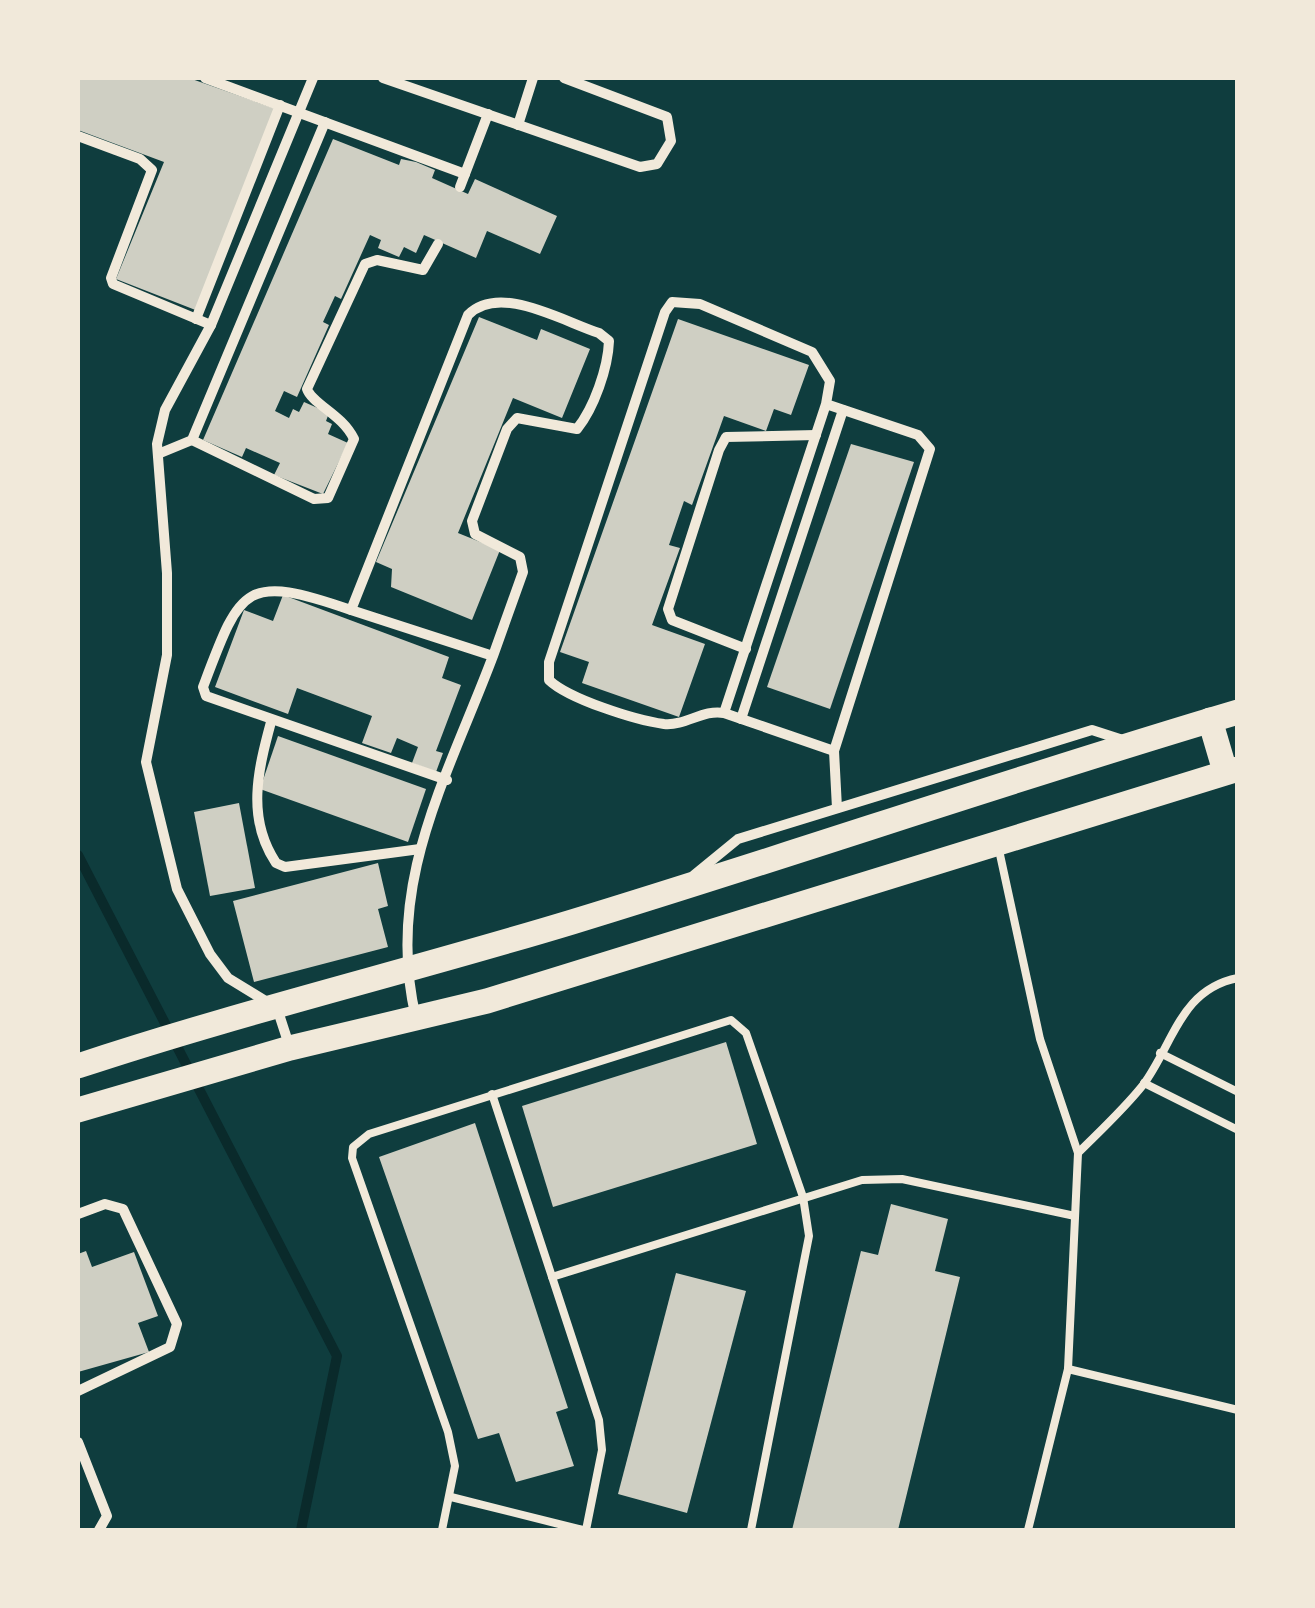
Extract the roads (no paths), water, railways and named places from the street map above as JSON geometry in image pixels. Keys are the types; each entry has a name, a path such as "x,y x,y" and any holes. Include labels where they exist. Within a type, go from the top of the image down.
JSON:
{"main road":[{"path":"78,1066 237,1014 276,1008 676,890 1238,712"},
{"path":"78,1110 290,1048 487,1001 998,846 1232,770 1210,720"}],"street":[{"path":"205,78 465,174"},
{"path":"290,1048 276,1008 228,978 210,954 177,889 146,762 167,655 167,573 158,454 165,410 210,325 313,78"},
{"path":"383,78 640,167 657,164 670,141 667,117 564,78"},
{"path":"518,124 533,78"},
{"path":"196,319 280,105"},
{"path":"460,186 488,114"},
{"path":"158,454 192,440 325,122"},
{"path":"78,136 140,160 152,170 111,281 210,325"},
{"path":"192,440 314,499 328,498 354,438 337,414 314,400 307,389 364,264 377,260 423,270 438,244"},
{"path":"351,610 468,315 479,303 498,300 600,333 609,341 609,356 577,430 517,418 506,429 472,521 475,534 520,557 523,572 420,849 408,893 405,971 416,1018"},
{"path":"724,713 830,382 812,352 700,304 672,302 665,312 548,662 549,680 562,693 664,724 714,711 834,752"},
{"path":"826,404 918,436 930,449 834,752 837,808"},
{"path":"741,718 843,410"},
{"path":"746,649 683,627 672,620 668,609 719,450 726,437 745,433 816,435"},
{"path":"446,780 271,722 206,696 203,686 230,614 254,592 290,589 493,656"},
{"path":"271,722 254,782 255,801 276,863 285,868 420,849"},
{"path":"676,890 738,839 1092,730 1136,744"},
{"path":"78,1214 105,1204 123,1209 177,1324 170,1346 78,1391"},
{"path":"78,1442 107,1516 99,1530"}],"lane":[{"path":"998,846 1040,1039 1078,1154 1068,1370 1028,1530"},
{"path":"1078,1154 1144,1084 1184,1010 1224,980 1238,978"},
{"path":"442,1530 455,1466 448,1432 352,1158 353,1147 370,1134 732,1020 746,1034 804,1198 809,1236 806,1270 751,1530"},
{"path":"1160,1053 1238,1092"},
{"path":"1144,1084 1238,1130"},
{"path":"451,1497 584,1530 602,1450 598,1420 492,1094"},
{"path":"552,1278 862,1180 902,1179 1076,1216"},
{"path":"1068,1370 1238,1410"}],"waterway":[{"path":"78,855 337,1356 301,1530"}]}
